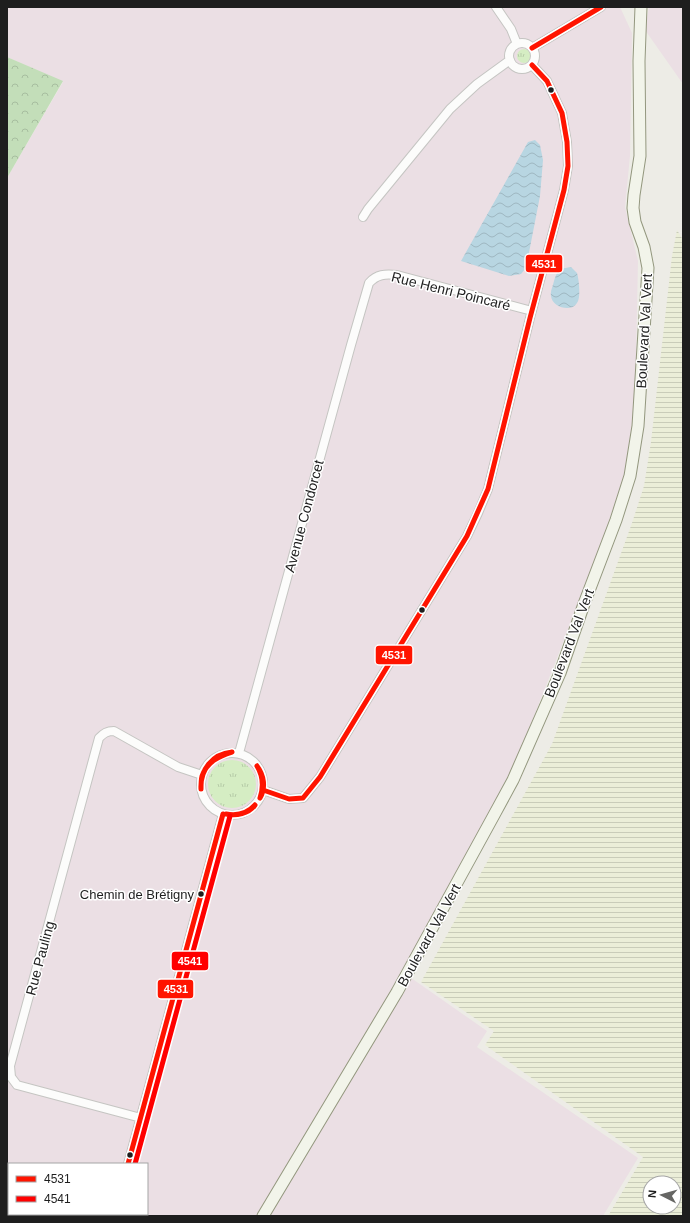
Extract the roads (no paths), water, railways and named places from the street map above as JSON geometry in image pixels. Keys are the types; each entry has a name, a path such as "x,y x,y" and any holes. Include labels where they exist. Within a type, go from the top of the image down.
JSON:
{"street":[{"path":"496,7 511,29 517,44"},
{"path":"532,48 601,7"},
{"name":"Boulevard Val Vert","path":"263,1216 397,992 513,780 560,673 616,520 630,476 638,426 648,268 644,246 635,222 634,208 634,194 640,156 639,61 641,7"},
{"path":"517,44 525,44 532,48 535,58 532,65 528,68 520,69 513,65 510,60 510,54 511,50 517,44"},
{"path":"363,217 450,110 477,84 510,60"},
{"path":"263,790 289,799 303,798 320,777 467,536 488,489 532,311 564,190 568,166 568,142 562,113 547,81 532,65"},
{"name":"Rue Henri Poincaré","path":"372,280 381,274 397,275 532,311"},
{"name":"Avenue Condorcet","path":"239,753 350,345 369,283 372,280"},
{"name":"Rue Pauling","path":"141,1118 17,1085 11,1077 10,1066 99,738 103,733 114,731 178,767 202,775"},
{"path":"239,753 256,763 261,771 263,790 259,800 252,808 244,813 233,816 214,810 202,795 200,785 202,775 212,760 220,755 239,753"},
{"path":"128,1163 223,814"}],"water":[{"path":"535,140 540,145 543,160 540,196 526,268 521,274 509,276 461,261 528,142"},
{"path":"571,267 578,276 579,297 574,306 571,308 566,308 558,306 552,300 551,290 558,272 561,269"}],"place":[{"name":"Chemin de Brétigny","path":"201,894"}]}
